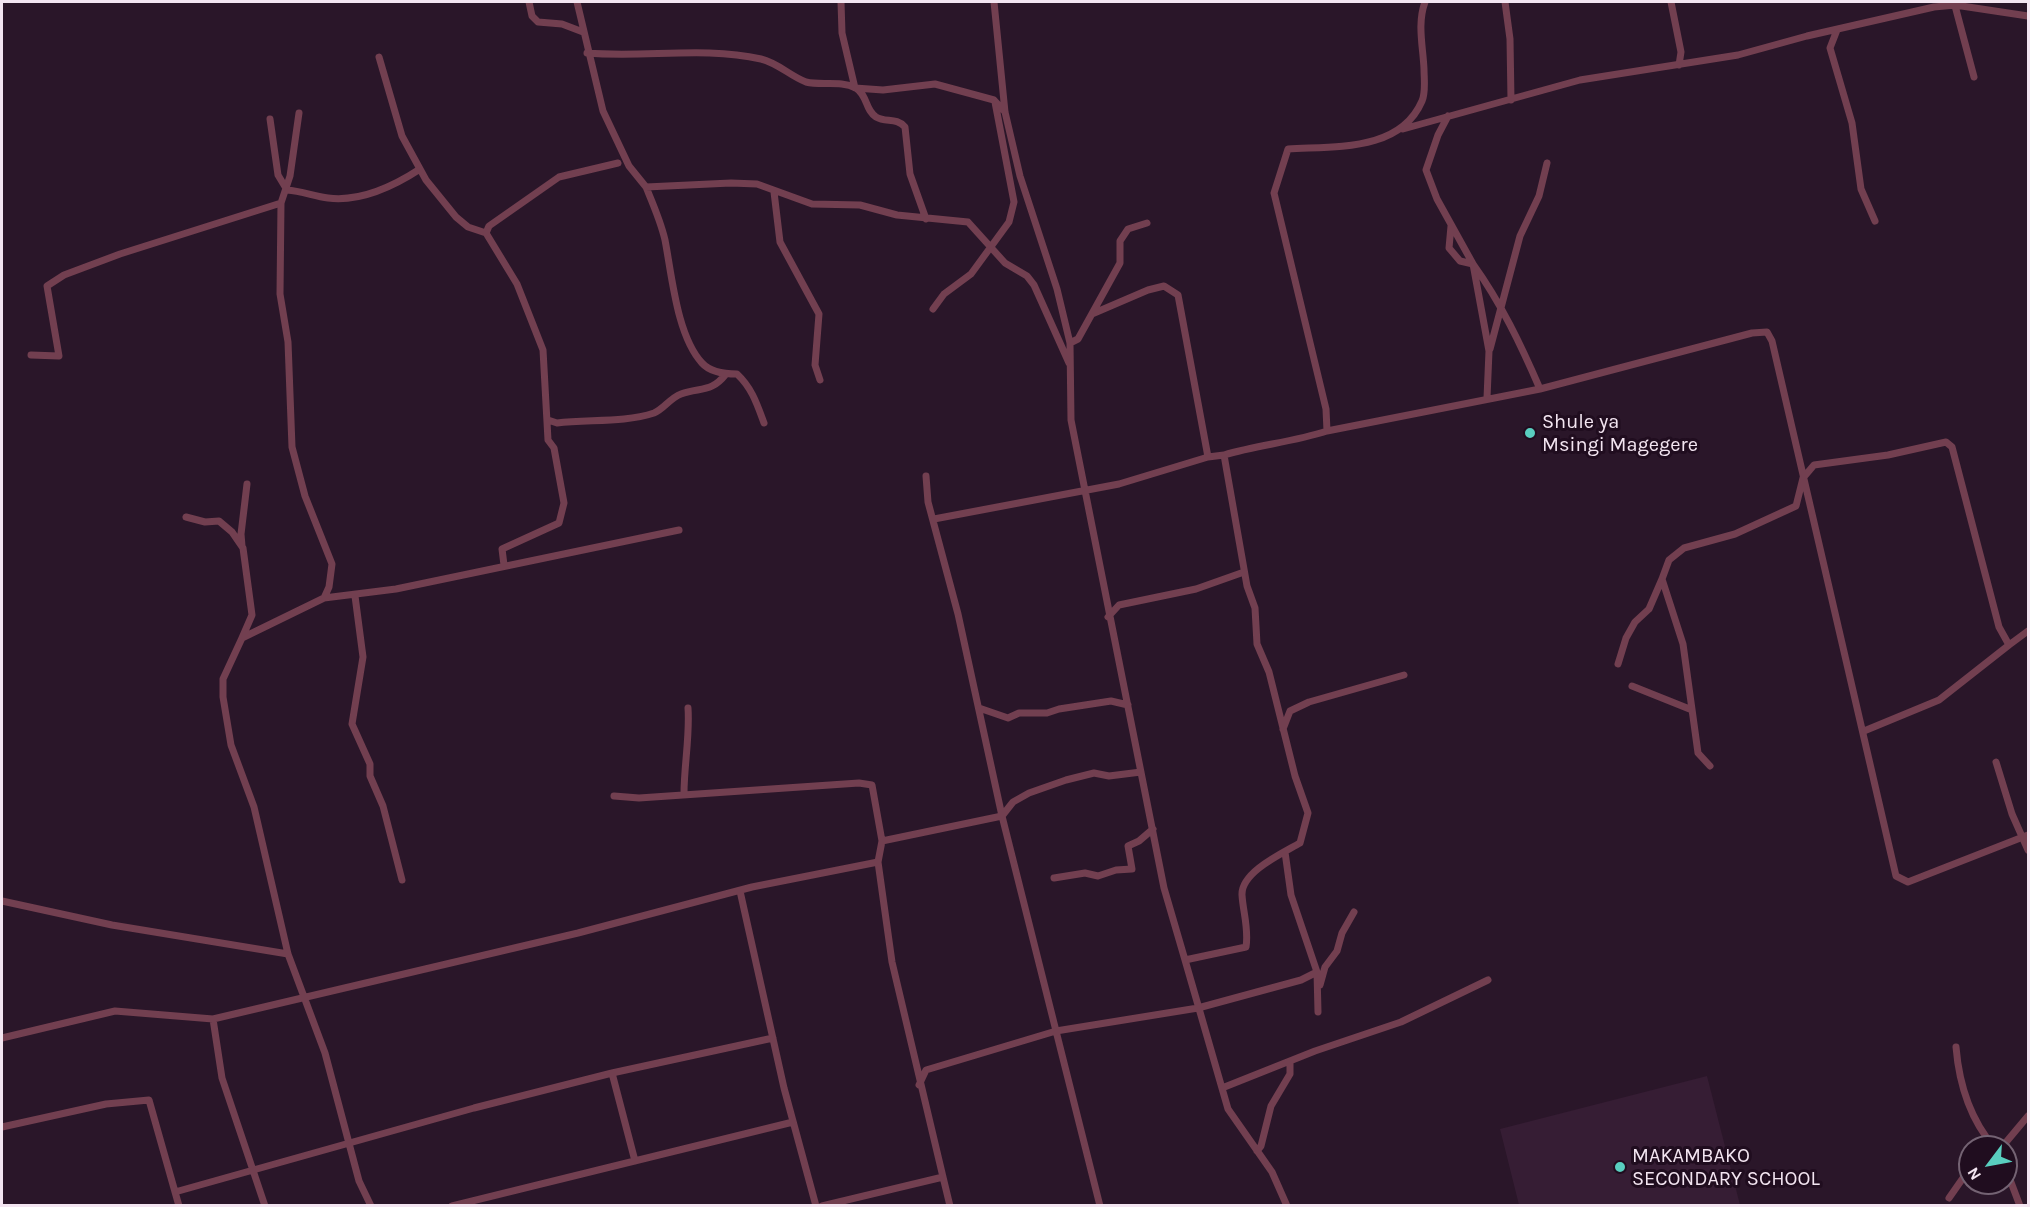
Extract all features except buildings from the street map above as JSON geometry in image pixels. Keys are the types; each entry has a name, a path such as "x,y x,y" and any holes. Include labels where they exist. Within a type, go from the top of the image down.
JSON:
{"street":[{"path":"529,2 532,16 538,22 562,24 583,32"},
{"path":"577,2 587,53 613,136 630,166 646,187 665,240 685,332 695,354 704,366 726,374 737,374 744,381 753,393 764,423"},
{"path":"841,2 842,33 855,88 865,96 870,112 878,118 901,122 905,127 910,174 926,219"},
{"path":"994,2 1005,112 1020,176 1057,289 1070,343 1071,420 1108,617 1154,829 1164,888 1228,1109 1272,1172 1287,1206"},
{"path":"1403,129 1423,101 1424,50 1419,18 1425,2"},
{"path":"1505,2 1510,39 1510,100"},
{"path":"1671,2 1682,52 1679,65"},
{"path":"1327,431 1326,409 1274,193 1288,149 1364,144 1403,129 1580,80 1738,56 1905,12 1955,3 2028,16"},
{"path":"1955,3 1974,76"},
{"path":"1837,30 1830,48 1852,123 1861,189 1875,221"},
{"path":"587,53 633,55 687,51 737,55 780,66 808,82 893,90 936,84 994,100 1005,112"},
{"path":"379,57 402,136 420,169 456,217 468,227 486,233 517,284 543,350 548,440 554,448 564,503 559,523 502,549 504,565"},
{"path":"933,309 944,294 971,274 989,246 1009,222 1014,202 999,113 994,100"},
{"path":"299,113 287,189 281,203 280,294 288,342 292,447 305,496 332,564 330,587 324,598"},
{"path":"1448,116 1438,135 1426,170 1437,199 1473,264 1502,308 1540,390"},
{"path":"270,119 278,175 287,189 329,198 361,196 405,178 420,169"},
{"path":"486,233 489,226 559,177 618,163"},
{"path":"1489,351 1520,236 1539,196 1547,163"},
{"path":"646,187 757,184 812,204 860,205 926,219 968,222 1005,263 1027,276 1034,285 1070,365"},
{"path":"774,192 780,242 819,314 815,364 820,380"},
{"path":"31,355 59,356 47,286 64,275 120,254 281,203"},
{"path":"1070,343 1078,339 1120,263 1120,241 1128,229 1147,223"},
{"path":"1452,225 1449,248 1460,261 1473,264"},
{"path":"1473,264 1489,351 1487,398"},
{"path":"1092,314 1148,290 1164,286 1178,295 1208,457"},
{"path":"934,519 1119,484 1208,457 1248,448 1292,442 1327,431 1487,398 1540,390 1752,333 1767,332 1772,341 1896,876 1908,882 2025,836"},
{"path":"548,420 557,423 589,419 633,418 658,412 672,398 716,386 726,374"},
{"path":"1618,664 1626,638 1635,622 1649,609 1669,560 1684,548 1735,534 1797,506 1803,478 1814,465 1888,455 1927,444 1946,442 1952,447 1994,614 2009,645"},
{"path":"1185,960 1246,947 1248,937 1241,892 1247,878 1267,861 1300,843 1308,813 1269,672 1257,644 1255,608 1244,572 1224,455"},
{"path":"926,476 928,502 979,708 1002,816 1035,939 1100,1206"},
{"path":"247,484 241,534 252,615 223,679 223,697 231,745 254,807 288,954 325,1053 348,1142 360,1181 371,1206"},
{"path":"186,517 205,522 219,521 232,532 243,548"},
{"path":"242,638 324,598 355,596 679,530"},
{"path":"1108,617 1119,605 1196,589 1244,572"},
{"path":"1662,579 1683,644 1698,753 1710,766"},
{"path":"355,596 363,657 352,724 369,764 370,776 382,806 402,880"},
{"path":"1864,731 1939,700 2028,631"},
{"path":"1283,729 1290,711 1308,702 1404,675"},
{"path":"1632,686 1692,710"},
{"path":"979,708 1008,718 1019,713 1047,713 1111,701 1128,705"},
{"path":"684,794 688,708"},
{"path":"1996,762 2025,836 2028,850"},
{"path":"882,841 1002,816 1013,802 1029,793 1066,780 1094,773 1109,776 1141,772"},
{"path":"614,796 639,798 848,784 872,785 882,841 878,862 892,962 919,1085 950,1206"},
{"path":"1053,878 1085,873 1098,876 1116,870 1132,869 1128,846 1139,841 1154,829"},
{"path":"1285,852 1291,895 1317,972 1318,1012"},
{"path":"2,1038 115,1011 213,1019 740,891 878,862"},
{"path":"740,891 793,1122 816,1206"},
{"path":"2,901 112,925 288,954"},
{"path":"1319,987 1325,967 1337,951 1342,933 1353,912"},
{"path":"919,1085 926,1070 1056,1031 1198,1008 1301,980 1317,972"},
{"path":"1222,1088 1401,1022 1488,980"},
{"path":"213,1019 222,1078 265,1206"},
{"path":"175,1192 348,1142 612,1073 773,1038"},
{"path":"1956,1047 1958,1072 1965,1095 1985,1135"},
{"path":"1257,1151 1261,1146 1271,1106 1290,1074 1290,1062"},
{"path":"612,1073 635,1161"},
{"path":"2,1127 106,1104 149,1100 179,1206"},
{"path":"2012,1135 2028,1116"},
{"path":"452,1206 793,1122"},
{"path":"822,1206 943,1177"},
{"path":"1949,1198 1958,1185"}],"shaded area":[{"name":"MAKAMBAKO SECONDARY SCHOOL","path":"1707,1076 1740,1205 1519,1205 1500,1129"}],"place":[{"name":"Shule ya Msingi Magegere","path":"1530,433"},
{"name":"MAKAMBAKO SECONDARY SCHOOL","path":"1620,1167"}]}
